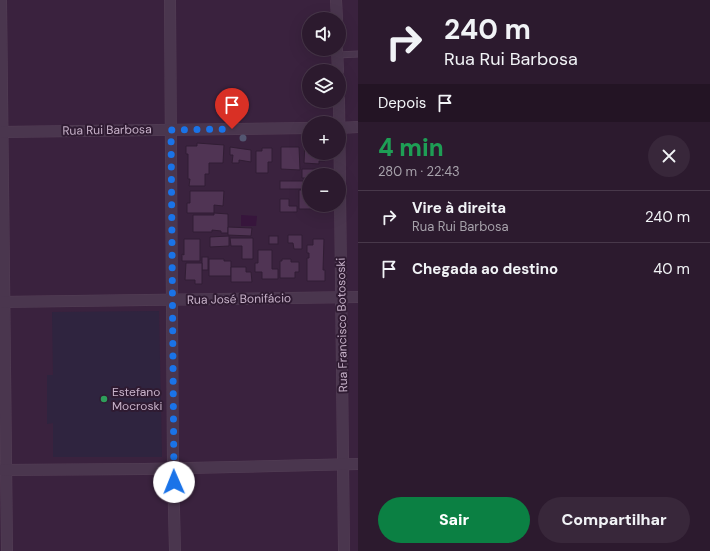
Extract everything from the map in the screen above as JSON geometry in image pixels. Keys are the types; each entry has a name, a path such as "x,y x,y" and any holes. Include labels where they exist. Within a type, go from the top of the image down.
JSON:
{"street":[{"path":"1,0 3,470 7,551"},
{"path":"170,0 173,468 175,551"},
{"path":"336,0 337,12"},
{"name":"Rua Rui Barbosa","path":"1,132 302,128"},
{"path":"346,128 358,128"},
{"name":"Rua Francisco Botososki","path":"340,160 344,551"},
{"name":"Rua José Bonifácio","path":"2,302 358,297"},
{"path":"3,470 358,464"}],"lane":[{"path":"346,53 358,54"}],"shaded area":[{"path":"241,215 257,216 256,226 241,226"},
{"name":"Estefano Mocroski","path":"159,311 162,457 53,457 53,423 47,424 47,375 53,375 52,312"}],"building":[{"path":"197,143 224,145 223,163 209,163 209,174 205,174 205,186 189,186 190,179 188,179 188,154 186,154 186,146 197,146"},
{"path":"230,147 251,150 251,162 239,160 239,163 232,163 233,155 230,155"},
{"path":"281,147 299,147 300,170 281,169"},
{"path":"262,148 272,148 272,162 268,162 268,173 256,173 256,151 262,151"},
{"path":"304,160 325,160 319,161 319,164 304,163"},
{"path":"280,181 302,181 302,189 280,189"},
{"path":"299,190 302,190 302,209 299,209"},
{"path":"190,191 224,191 223,206 214,205 214,213 187,213 187,203 190,203"},
{"path":"280,199 289,199 289,206 297,206 297,212 280,212"},
{"path":"214,213 228,214 228,233 221,233 221,231 212,230 212,232 193,232 193,215 214,215"},
{"path":"228,227 252,228 251,236 228,235"},
{"path":"288,235 302,235 302,249 294,249 293,243 288,243"},
{"path":"229,236 229,246 210,247 210,237"},
{"path":"269,236 278,236 278,244 269,244"},
{"path":"230,238 253,238 253,259 242,259 242,246 231,246"},
{"path":"184,239 200,239 200,261 182,261 182,254 184,255"},
{"path":"313,239 324,239 323,270 325,270 325,281 307,281 307,258 309,258 309,253 307,253 307,245 313,245"},
{"path":"258,250 272,250 272,269 278,269 278,279 262,279 262,272 255,272 255,263 258,263"},
{"path":"202,257 208,257 208,270 202,270"},
{"path":"209,259 224,259 224,261 231,261 231,276 209,276"},
{"path":"282,259 291,259 291,262 299,262 299,272 295,272 295,278 280,278 280,261 282,261"},
{"path":"186,263 202,263 202,284 195,284 195,280 185,280"},
{"path":"231,267 246,267 246,272 251,272 252,282 231,282"}],"place":[{"name":"Estefano Mocroski","path":"104,399"}],"route":[{"path":"174,482 171,130 232,129"}]}
